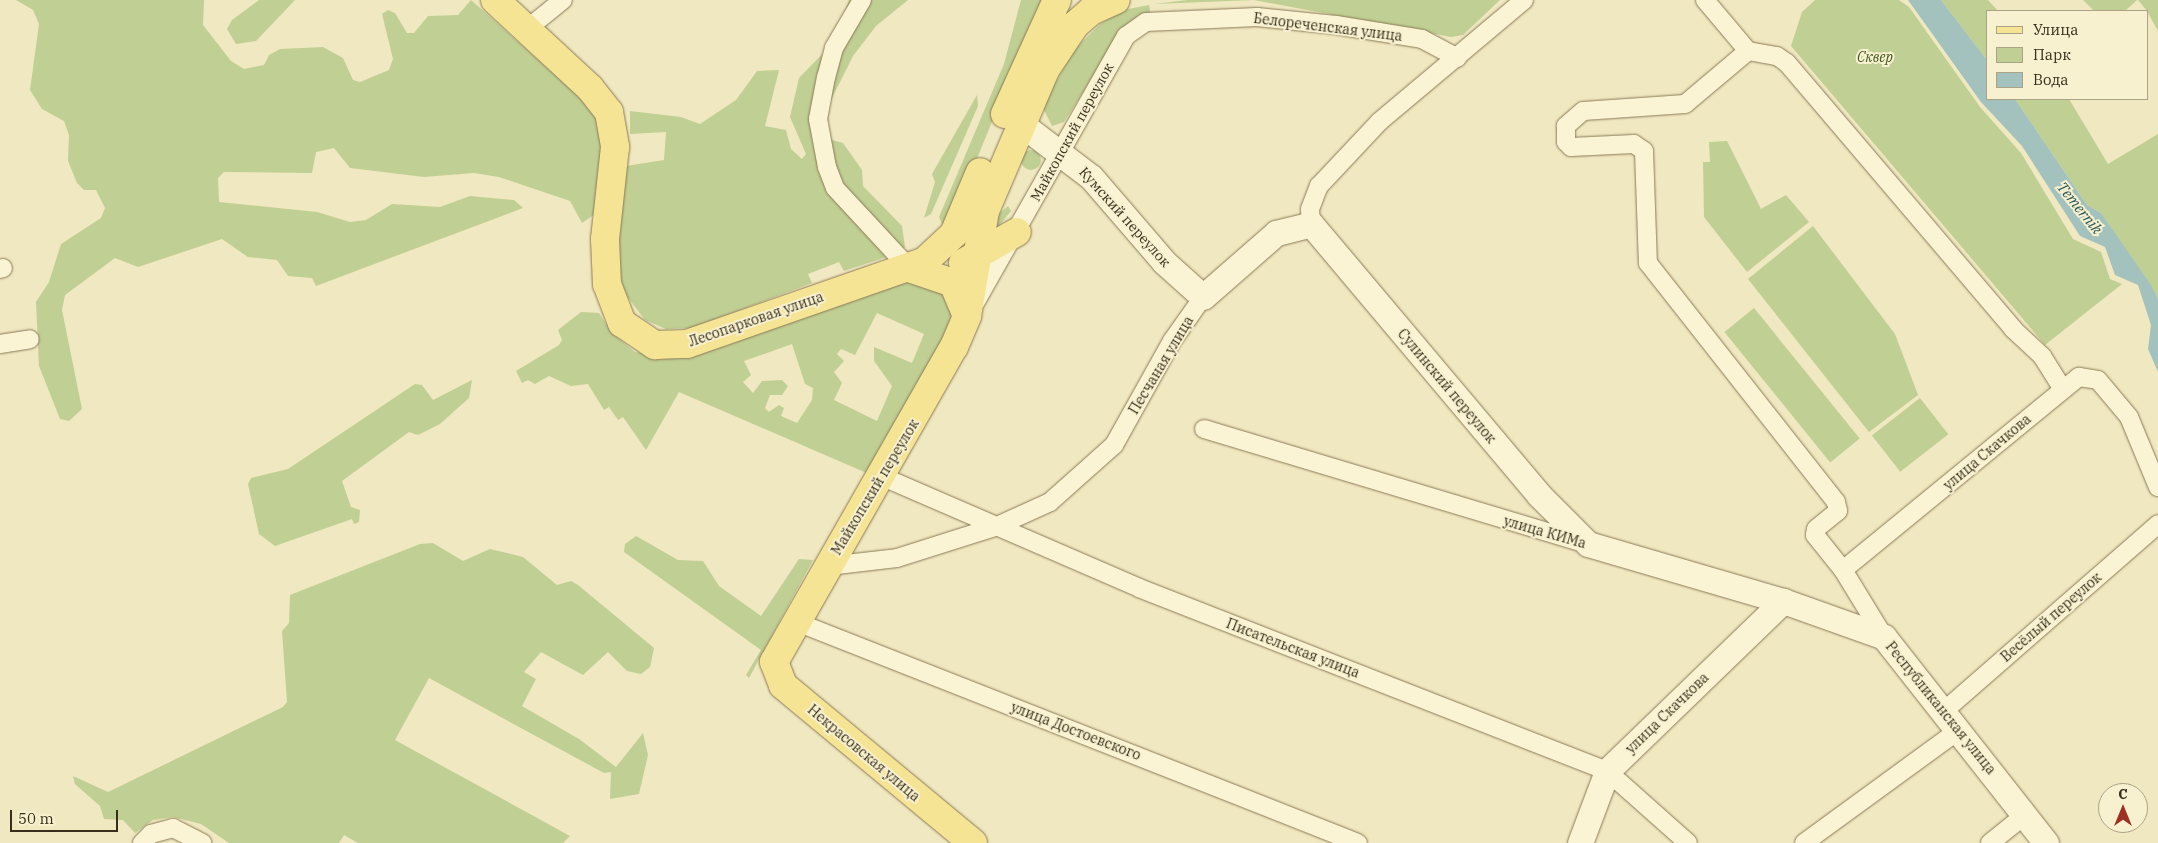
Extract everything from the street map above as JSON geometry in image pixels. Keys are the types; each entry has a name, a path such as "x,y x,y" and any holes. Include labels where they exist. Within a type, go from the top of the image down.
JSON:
{"main road":[{"name":"Лесопарковая улица","path":"495,0 598,96 612,120 615,147 605,232 607,284 619,318 636,336 655,345 687,344 909,268"},
{"name":"Майкопский переулок","path":"776,653 883,477 946,364 967,316 970,241 1038,34 1057,0"},
{"name":"Майкопский переулок","path":"970,241 1020,123 1062,39 1091,11 1116,0"},
{"path":"909,268 970,241 1017,232"},
{"name":"Майкопский переулок","path":"909,268 944,247 970,241"},
{"path":"909,268 953,283 967,316"},
{"name":"Некрасовская улица","path":"776,653 774,670 783,685 973,843"}],"street":[{"path":"527,29 563,0"},
{"path":"862,0 834,48 826,77 818,119 826,167 835,188 909,268"},
{"path":"1311,224 1310,209 1319,186 1380,121 1524,0"},
{"path":"1705,0 1748,50 1777,56 1787,63 2013,328 2042,356 2063,389"},
{"name":"Белореченская улица","path":"1135,27 1171,18 1257,17 1422,39 1457,58"},
{"name":"Майкопский переулок","path":"967,316 1017,232 1060,152 1135,27"},
{"name":"Республиканская улица","path":"1748,50 1684,104 1583,111 1566,126 1566,142 1571,147 1634,144 1644,151 1648,262 1836,502 1836,514 1814,532 1843,570 1884,638 1944,711 2046,843"},
{"name":"Кумский переулок","path":"1020,123 1091,177 1164,262 1204,297"},
{"name":"Песчаная улица","path":"828,566 897,558 995,527 1050,502 1114,445 1172,341 1204,297 1276,233 1311,224"},
{"name":"Сулинский переулок","path":"1311,224 1539,495 1588,544"},
{"path":"0,344 30,339"},
{"name":"улица Скачкова","path":"1843,570 2063,389 2086,375 2098,380 2128,417 2158,487"},
{"name":"улица КИМа","path":"1204,429 1783,601 1884,638"},
{"name":"Писательская улица","path":"883,477 995,527 1607,771 1688,843"},
{"name":"Весёлый переулок","path":"1944,711 2158,524"},
{"name":"улица Скачкова","path":"1580,843 1607,771 1783,601"},
{"name":"улица Достоевского","path":"794,621 1358,843"},
{"path":"1804,843 1959,730"},
{"path":"1990,843 2026,815"},
{"path":"142,843 151,834 173,828 202,843"}],"green space":[{"path":"16,0 204,0 203,25 231,61 244,69 264,65 269,55 280,49 323,47 343,58 353,80 360,82 389,70 393,59 382,14 388,10 395,13 407,33 414,33 428,16 458,15 471,0 584,101 596,118 604,148 595,214 582,223 570,201 499,177 474,173 424,177 350,168 334,148 316,152 312,173 224,172 218,178 219,202 317,212 350,222 366,220 392,204 440,207 470,196 514,200 523,208 316,286 312,278 288,276 277,260 248,257 222,239 138,267 115,258 65,295 62,310 82,409 69,421 60,419 39,366 36,302 49,282 61,244 101,218 105,208 96,190 84,190 77,183 68,161 69,135 64,121 42,109 30,90 39,24 33,10"},
{"path":"259,0 295,0 256,41 236,44 227,29 232,20"},
{"path":"849,0 908,0 876,26 853,56 831,100 827,122 832,140 843,143 862,170 863,186 902,226 905,247 899,253 844,271 839,262 808,274 812,283 692,328 666,329 645,320 620,287 614,254 626,166 664,160 666,132 630,134 630,111 681,117 700,124 736,100 757,71 779,70 765,126 786,130 791,149 802,159 806,154 790,117 799,78 833,43"},
{"path":"1021,0 1042,0 964,190 946,225 942,224 939,217 1004,64"},
{"path":"1188,0 1254,0 1154,4"},
{"path":"1254,0 1500,0 1463,35 1451,37"},
{"name":"Сквер","path":"1815,0 1899,0 1909,7 1980,107 2021,153 2073,239 2101,252 2110,279 2122,284 2045,345 1791,46 1802,12"},
{"path":"1941,0 1988,0 1997,10 1986,10 1986,59"},
{"path":"2083,0 2137,0 2126,10 2093,10"},
{"path":"2138,0 2158,0 2158,31 2148,10"},
{"path":"1149,5 1151,16 1114,44 1064,122 1052,126 1042,106 1074,50 1100,24 1123,10"},
{"path":"977,95 978,106 931,214 924,218 935,182 932,174"},
{"path":"2016,100 2070,100 2108,164 2158,134 2158,299 2101,213 2087,205"},
{"path":"1727,141 1761,209 1786,195 1809,222 1747,272 1704,217 1703,162 1710,162 1709,142"},
{"path":"1031,150 1038,153 1041,160 1038,167 1031,170 1024,167 1021,160 1024,153"},
{"path":"1008,206 1011,211 998,227 996,217"},
{"path":"1813,226 1895,334 1918,395 1869,432 1748,279"},
{"path":"890,280 940,289 950,303 951,316 948,330 869,474 679,392 646,450 623,417 618,420 609,407 604,410 588,384 571,386 549,376 535,384 528,380 522,383 516,371 559,345 562,340 558,330 581,312 599,313 612,333 635,352 682,358","holes":["877,313 924,334 912,363 874,347 874,361 892,386 877,421 834,400 842,383 834,372 844,361 837,354 841,349 855,355","792,344 805,384 813,388 812,400 797,423 781,416 784,408 779,405 769,412 765,408 770,395 782,395 788,386 782,380 762,381 753,393 743,382 751,375 744,361"]},
{"path":"1754,308 1860,439 1830,462 1724,332"},
{"path":"472,380 469,398 440,424 418,435 409,432 342,481 351,507 360,510 359,522 354,524 352,519 275,546 259,534 248,484 251,478 288,469 415,384 422,385 433,400"},
{"path":"1920,398 1948,434 1900,472 1872,436"},
{"path":"636,536 678,560 703,561 719,586 761,616 799,559 813,560 749,678 746,675 761,650 624,552 625,544"},
{"path":"433,543 463,561 490,549 523,557 557,585 571,581 578,585 654,648 650,667 641,674 627,671 608,652 583,675 541,652 524,672 536,679 522,706 579,739 616,767 643,733 648,755 639,794 610,799 611,772 604,773 429,678 395,740 570,836 563,843 358,843 344,835 339,843 229,843 201,824 173,817 153,820 135,833 123,820 104,819 100,806 75,784 73,776 108,792 283,707 287,702 282,631 289,623 290,595 420,544"}],"water":[{"name":"Temernik","path":"1908,0 1941,0 1986,59 1986,100 2016,100 2087,205 2101,213 2151,285 2158,299 2158,372 2148,349 2151,325 2138,285 2115,275 2105,247 2080,236 2022,146 1981,102"}]}
